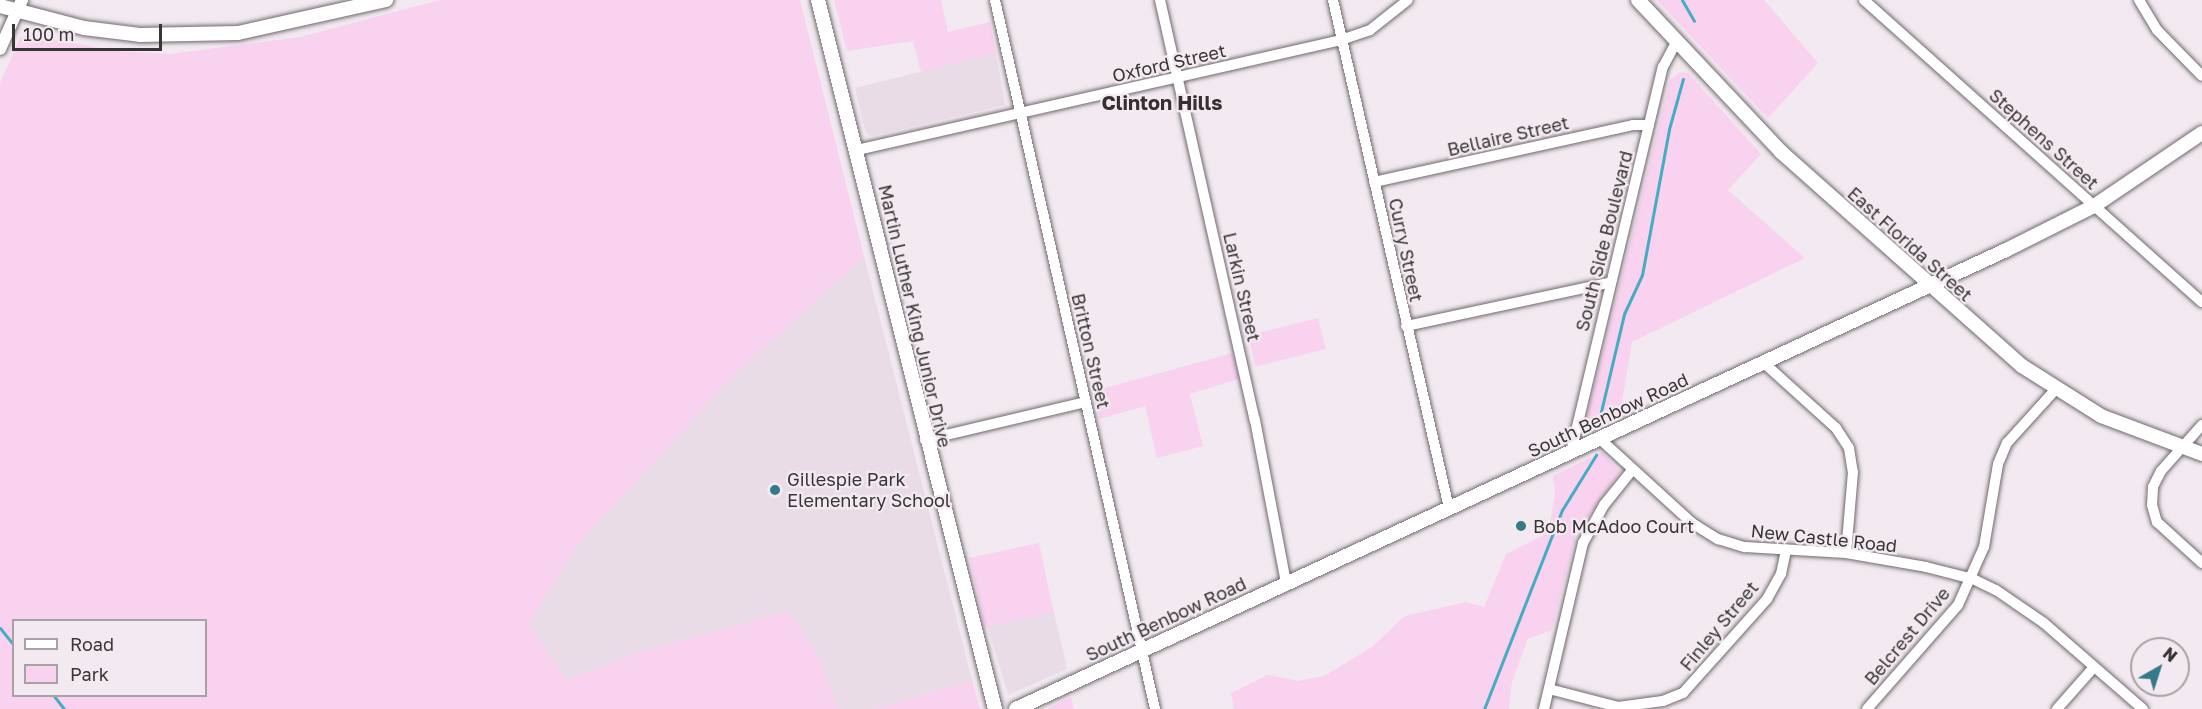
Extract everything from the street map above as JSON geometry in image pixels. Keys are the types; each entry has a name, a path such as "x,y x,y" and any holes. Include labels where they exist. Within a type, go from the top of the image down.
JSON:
{"main road":[{"path":"0,6 19,6 84,28 140,35 238,33 387,0"},
{"name":"Martin Luther King Junior Drive","path":"818,0 995,709"},
{"name":"East Florida Street","path":"1638,0 1781,152 2022,366 2055,390 2101,416 2202,454"},
{"name":"South Benbow Road","path":"1016,709 1764,363 2094,206 2202,133"}],"street":[{"name":"Britton Street","path":"995,0 1155,709"},
{"name":"Larkin Street","path":"1160,0 1256,420 1286,583"},
{"name":"Curry Street","path":"1333,0 1449,508"},
{"name":"Oxford Street","path":"857,150 1341,40 1370,30 1408,0"},
{"name":"Stephens Street","path":"1864,0 2202,302"},
{"path":"2139,0 2157,30 2202,76"},
{"path":"0,49 19,6"},
{"name":"South Side Boulevard","path":"1571,452 1609,283 1649,125 1664,67 1677,41"},
{"name":"Bellaire Street","path":"1374,182 1634,125 1649,125"},
{"path":"1406,326 1609,283"},
{"path":"1764,363 1836,428 1849,447 1853,472 1846,553"},
{"name":"Belcrest Drive","path":"1867,709 1958,605 1973,579 1984,547 1998,464 2007,443 2055,390"},
{"path":"926,440 1086,402"},
{"path":"2202,425 2153,486 2152,505 2157,522 2202,563"},
{"name":"New Castle Road","path":"1600,439 1692,523 1718,539 1745,547 1846,553 1973,579 2018,603 2143,709"},
{"path":"1544,709 1583,543 1604,505 1633,469"},
{"name":"Finley Street","path":"1548,689 1618,707 1663,701 1683,693 1767,599 1780,574 1786,550"},
{"path":"2057,709 2094,667"}],"shaded area":[{"path":"996,53 1005,105 871,136 866,133 855,88"},
{"name":"Gillespie Park Elementary School","path":"864,256 972,680 876,709 838,709 818,655 788,611 636,653 567,680 528,624 577,545 734,375"},
{"path":"1054,612 1067,669 1008,695 987,625"}],"green space":[{"path":"440,0 800,0 864,256 734,375 577,545 528,624 567,680 636,653 788,611 818,655 838,709 0,709 0,83 20,38 27,35 116,51 170,54 300,37"},
{"path":"834,0 941,0 948,32 990,22 996,53 921,72 913,41 847,51"},
{"path":"1657,0 1764,0 1818,63 1768,118"},
{"path":"1680,72 1688,73 1761,154 1728,190 1805,258 1632,342 1620,413 1584,429 1670,80"},
{"path":"1318,318 1326,349 1256,366 1248,335"},
{"path":"1233,353 1239,379 1190,394 1203,446 1157,458 1145,406 1100,419 1094,391"},
{"path":"1602,452 1620,472 1576,534 1552,630 1528,639 1512,682 1509,709 1234,709 1231,693 1267,675 1298,681 1324,676 1372,647 1405,616 1466,602 1484,607 1506,554 1542,536 1550,525 1555,492 1553,476"},
{"path":"1039,543 1054,612 984,627 970,558"},
{"path":"972,680 980,709 876,709 936,691"},
{"path":"1071,697 1074,709 1047,709"}],"waterway":[{"path":"1682,0 1694,21"},
{"path":"1599,420 1624,314 1642,275 1669,129 1683,79"},
{"path":"1484,709 1562,510 1596,455"},
{"path":"0,628 12,643"},
{"path":"55,697 64,709"}],"place":[{"name":"Gillespie Park Elementary School","path":"775,490"},
{"name":"Bob McAdoo Court","path":"1521,526"}],"district":[{"name":"Clinton Hills","path":"1162,102"}]}
